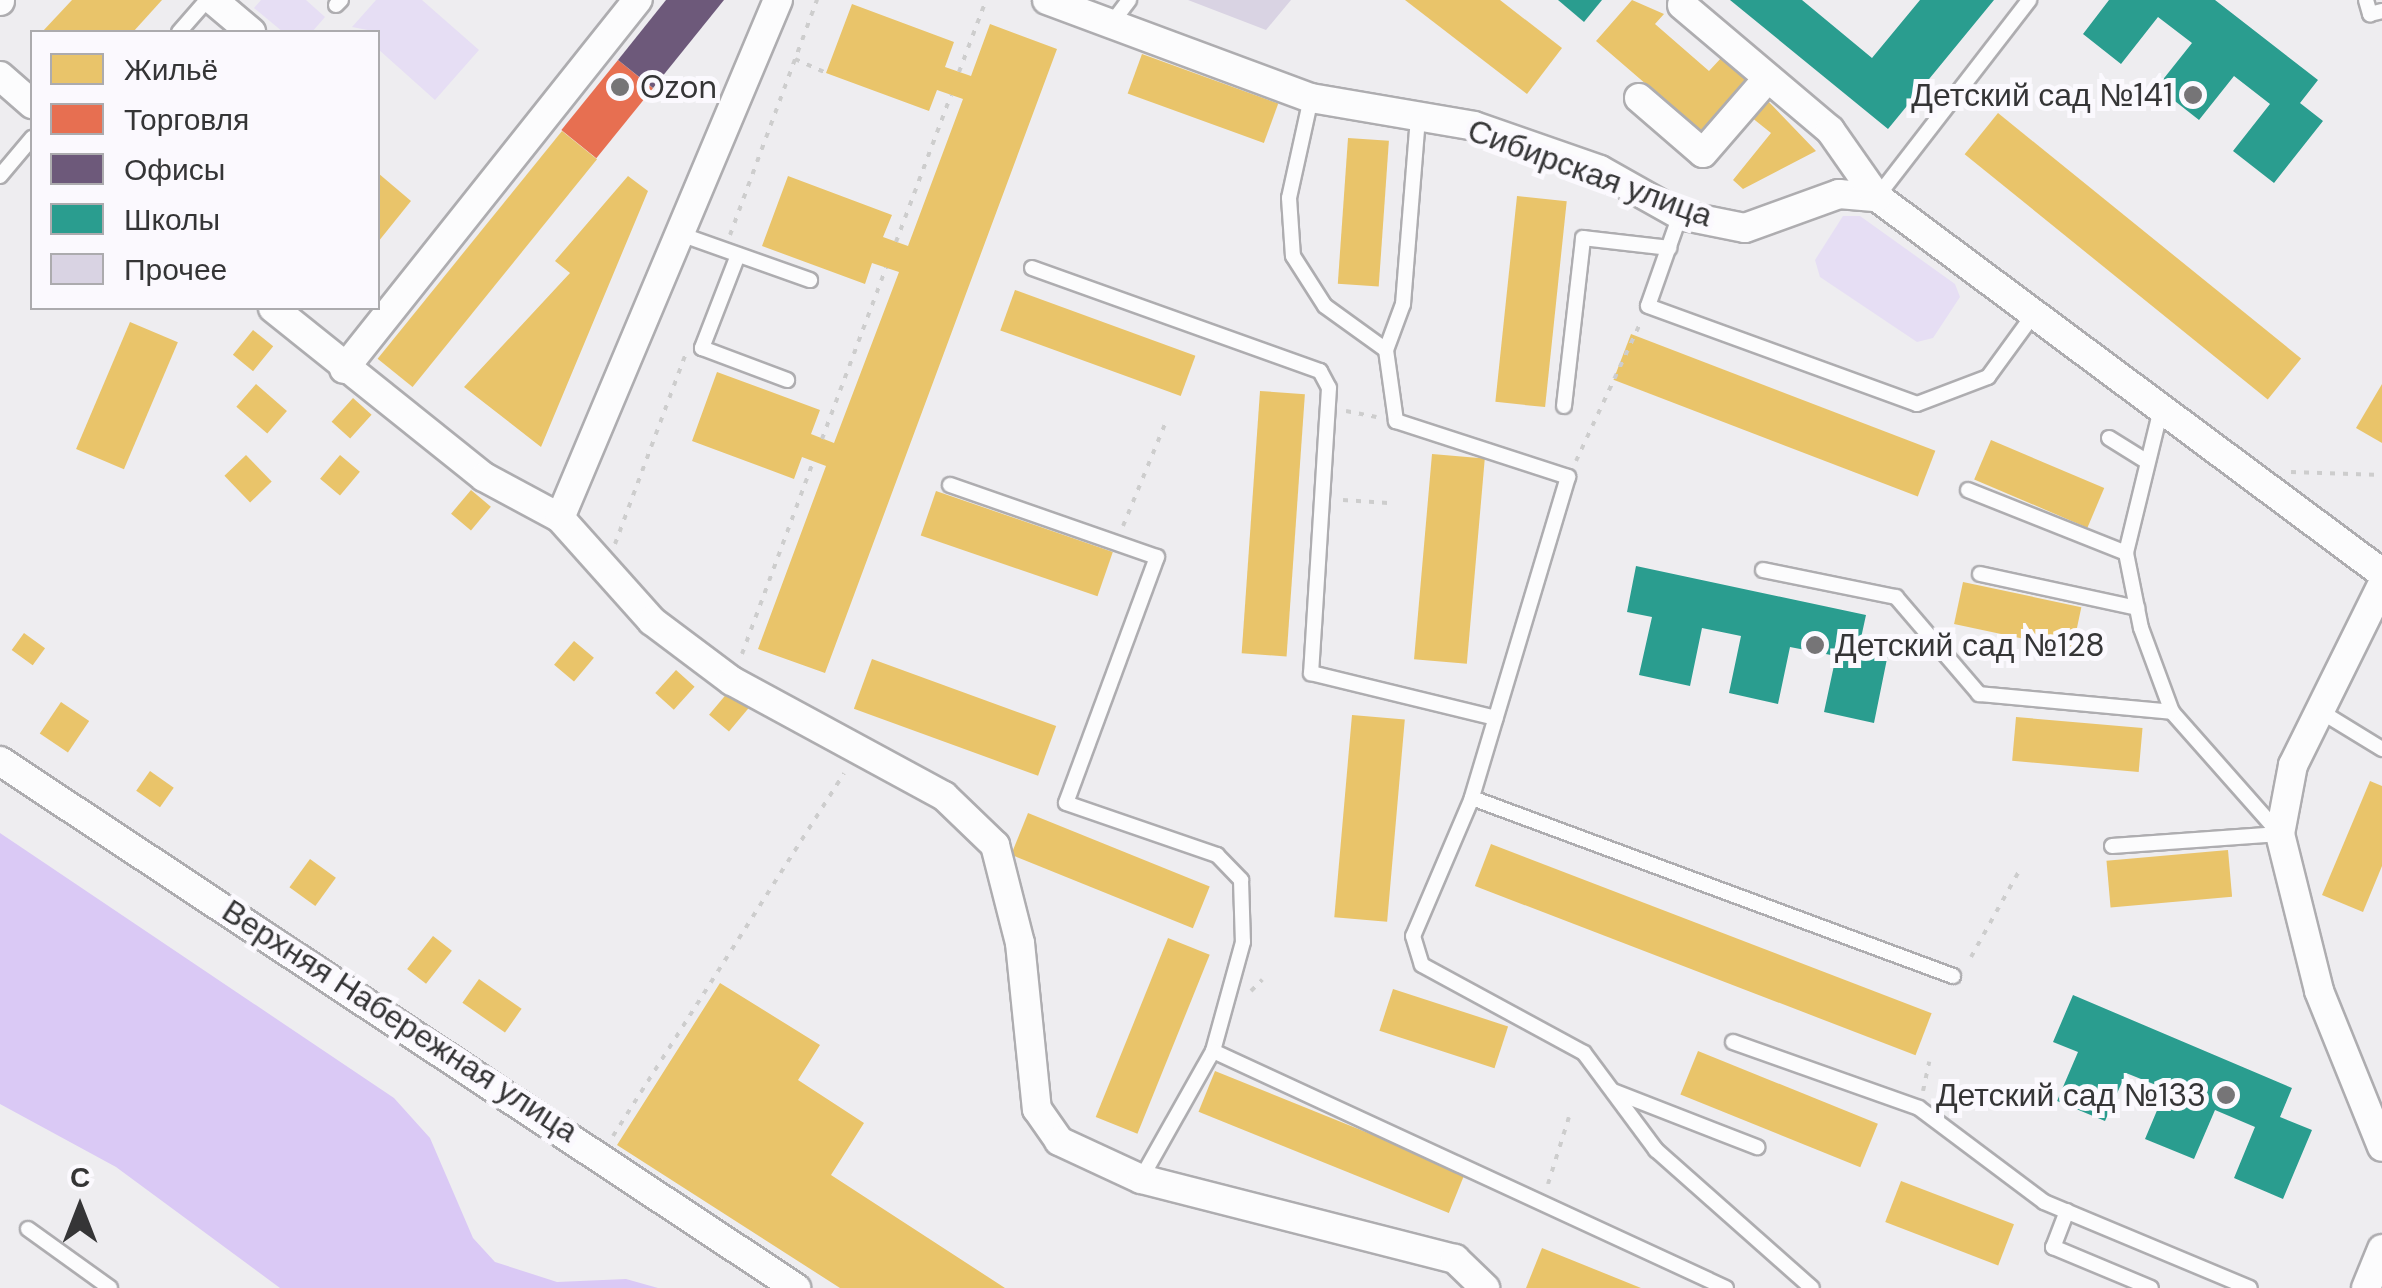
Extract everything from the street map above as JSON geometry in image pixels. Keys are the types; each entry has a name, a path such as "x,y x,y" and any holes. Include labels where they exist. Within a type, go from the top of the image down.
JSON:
{"street":[{"path":"210,0 248,30"},
{"path":"344,369 638,0"},
{"path":"560,518 778,0"},
{"name":"Сибирская улица","path":"1046,0 1312,98 1418,117 1600,170 1680,215 1745,228 1839,194 1877,197"},
{"path":"1682,5 1830,130 1877,197 2382,574"},
{"path":"0,76 30,102"},
{"path":"1639,98 1703,153 1768,78"},
{"path":"275,310 484,478 560,518 652,622 732,681 857,754 944,796 995,846 1020,944 1037,1110 1059,1142 1141,1180 1455,1260 1484,1288"},
{"path":"2382,586 2293,765 2280,834 2319,991 2382,1148"},
{"name":"Верхняя Набережная улица","path":"0,761 602,1153 796,1288"}],"lane":[{"path":"181,30 210,0"},
{"path":"1111,24 1129,0"},
{"path":"1877,197 2029,0"},
{"path":"2366,0 2370,14 2382,11"},
{"path":"1312,98 1288,198 1293,256 1325,306 1386,350"},
{"path":"1418,117 1403,304 1386,350 1396,421 1568,478 1472,798 1413,936 1422,965 1584,1052 1656,1150 1812,1288"},
{"path":"0,176 30,140"},
{"path":"1680,215 1648,306 1917,404 1988,377 2034,314"},
{"path":"680,234 810,280"},
{"path":"1564,406 1582,238 1668,248"},
{"path":"738,255 702,348 787,380"},
{"path":"1032,268 1320,371 1328,407 1311,673 1496,718"},
{"path":"2161,409 2126,553 2137,608 2172,712 2280,834"},
{"path":"2109,438 2146,462"},
{"path":"950,485 1156,557 1066,803 1217,855 1241,880 1244,942 1213,1050 1141,1180"},
{"path":"1968,490 2126,553"},
{"path":"1763,570 1896,597 1979,694 2172,712"},
{"path":"1980,574 2137,608"},
{"path":"2320,711 2382,750"},
{"path":"1472,798 1953,976"},
{"path":"2112,846 2280,834"},
{"path":"1733,1042 1919,1108 2066,1212 2250,1288"},
{"path":"1213,1050 1726,1288"},
{"path":"1612,1090 1757,1148"},
{"path":"2066,1212 2053,1248 2151,1288"},
{"path":"28,1228 110,1288"}],"path":[{"path":"959,72 986,0"},
{"path":"795,59 826,73"},
{"path":"896,242 951,95"},
{"path":"822,439 886,268"},
{"path":"1568,478 1648,306"},
{"path":"1328,407 1396,421"},
{"path":"1123,528 1165,424"},
{"path":"732,681 814,462"},
{"path":"2286,472 2382,475"},
{"path":"1322,499 1388,503"},
{"path":"602,1153 857,754"},
{"path":"1970,957 2019,871"},
{"path":"1242,1002 1262,980"},
{"path":"1919,1108 1929,1062"},
{"path":"1542,1203 1569,1117"}],"shaded area":[{"path":"261,0 306,0 325,17 314,30 281,30 254,8"},
{"path":"376,0 422,0 479,50 435,100 380,51 380,30 352,27"},
{"path":"1843,216 1860,216 1955,284 1960,297 1933,338 1917,342 1820,277 1815,260"},
{"path":"0,833 394,1098 430,1138 473,1238 495,1262 557,1282 626,1279 658,1288 280,1288 116,1167 0,1104"}],"building: Жильё":[{"path":"72,0 162,0 135,30 44,30"},
{"path":"1405,0 1500,0 1562,48 1527,94"},
{"path":"1632,0 1664,14 1655,24 1709,71 1722,57 1751,82 1705,135 1596,41"},
{"path":"852,4 954,42 945,67 971,76 990,24 1057,49 825,673 758,649 826,466 802,457 794,479 692,441 717,372 820,410 811,434 834,443 899,272 872,263 865,284 762,246 788,176 892,215 883,237 908,246 963,99 937,90 929,111 826,73"},
{"path":"1142,54 1278,104 1264,143 1128,93"},
{"path":"1766,99 1816,151 1743,189 1733,180 1771,133 1751,117"},
{"path":"1998,113 2301,358 2268,400 1965,154"},
{"path":"562,131 597,159 413,387 378,359"},
{"path":"1348,138 1389,141 1379,287 1338,284"},
{"path":"380,175 411,201 380,240"},
{"path":"628,176 648,191 541,447 464,387 570,273 555,261"},
{"path":"1517,196 1567,201 1545,407 1495,402"},
{"path":"1015,290 1195,356 1181,396 1000,330"},
{"path":"130,322 178,342 124,469 76,449"},
{"path":"253,330 273,346 253,371 233,355"},
{"path":"1631,334 1935,451 1918,497 1613,380"},
{"path":"256,384 287,411 267,434 236,407"},
{"path":"2382,384 2382,443 2356,428"},
{"path":"1260,391 1305,394 1287,656 1242,653"},
{"path":"353,398 372,415 350,439 332,422"},
{"path":"1991,440 2104,488 2087,528 1974,480"},
{"path":"1432,454 1485,459 1467,664 1414,659"},
{"path":"246,455 272,482 250,502 224,476"},
{"path":"340,455 360,472 340,495 320,479"},
{"path":"471,490 491,507 471,530 451,514"},
{"path":"936,491 1113,552 1098,596 921,535"},
{"path":"1963,582 2081,607 2072,649 1954,624"},
{"path":"24,633 45,648 33,665 12,650"},
{"path":"574,641 594,658 574,681 554,665"},
{"path":"872,659 1056,726 1038,776 854,709"},
{"path":"676,670 695,687 674,710 655,693"},
{"path":"729,691 749,708 729,731 709,715"},
{"path":"61,702 89,721 68,753 40,734"},
{"path":"1352,715 1405,720 1387,922 1334,917"},
{"path":"2016,717 2143,728 2139,772 2012,761"},
{"path":"150,771 174,788 160,807 136,791"},
{"path":"2370,781 2382,786 2382,866 2363,912 2322,895"},
{"path":"1028,813 1210,886 1193,928 1011,855"},
{"path":"1491,844 1932,1013 1916,1055 1475,886"},
{"path":"2228,850 2232,897 2111,907 2106,861"},
{"path":"310,859 336,878 315,906 289,887"},
{"path":"433,936 452,951 426,984 407,969"},
{"path":"1168,938 1210,955 1137,1134 1096,1117"},
{"path":"479,979 522,1009 505,1033 462,1003"},
{"path":"720,983 820,1045 798,1080 864,1123 831,1175 1005,1288 840,1288 617,1145"},
{"path":"1393,989 1508,1026 1494,1068 1379,1031"},
{"path":"1698,1051 1878,1124 1860,1167 1680,1095"},
{"path":"1215,1071 1465,1172 1449,1213 1199,1112"},
{"path":"1901,1181 2014,1224 1998,1265 1885,1222"},
{"path":"1542,1248 1641,1288 1526,1288"}],"building: Торговля":[{"path":"618,60 653,88 596,158 561,130"}],"building: Офисы":[{"path":"666,0 724,0 653,88 618,60"}],"building: Школы":[{"path":"1558,0 1602,0 1584,22"},
{"path":"1730,0 1802,0 1872,58 1920,0 1994,0 1888,129"},
{"name":"Детский сад №141","path":"2109,0 2215,0 2318,80 2300,103 2323,121 2274,183 2233,151 2270,104 2234,76 2199,120 2157,87 2192,43 2158,17 2121,64 2083,34"},
{"name":"Детский сад №128","path":"1636,566 1866,615 1861,638 1890,644 1874,723 1824,712 1836,656 1790,647 1778,704 1729,693 1741,636 1702,628 1690,686 1639,675 1652,617 1627,612"},
{"name":"Детский сад №133","path":"2073,995 2292,1088 2280,1117 2312,1130 2283,1199 2234,1178 2255,1127 2215,1110 2194,1159 2145,1139 2166,1089 2126,1073 2105,1121 2057,1101 2078,1052 2053,1042"}],"building: Прочее":[{"path":"1188,0 1291,0 1266,30"}],"place":[{"name":"Ozon","path":"620,87"},
{"name":"Детский сад №141","path":"2193,95"},
{"name":"Детский сад №128","path":"1815,645"},
{"name":"Детский сад №133","path":"2226,1095"}]}
